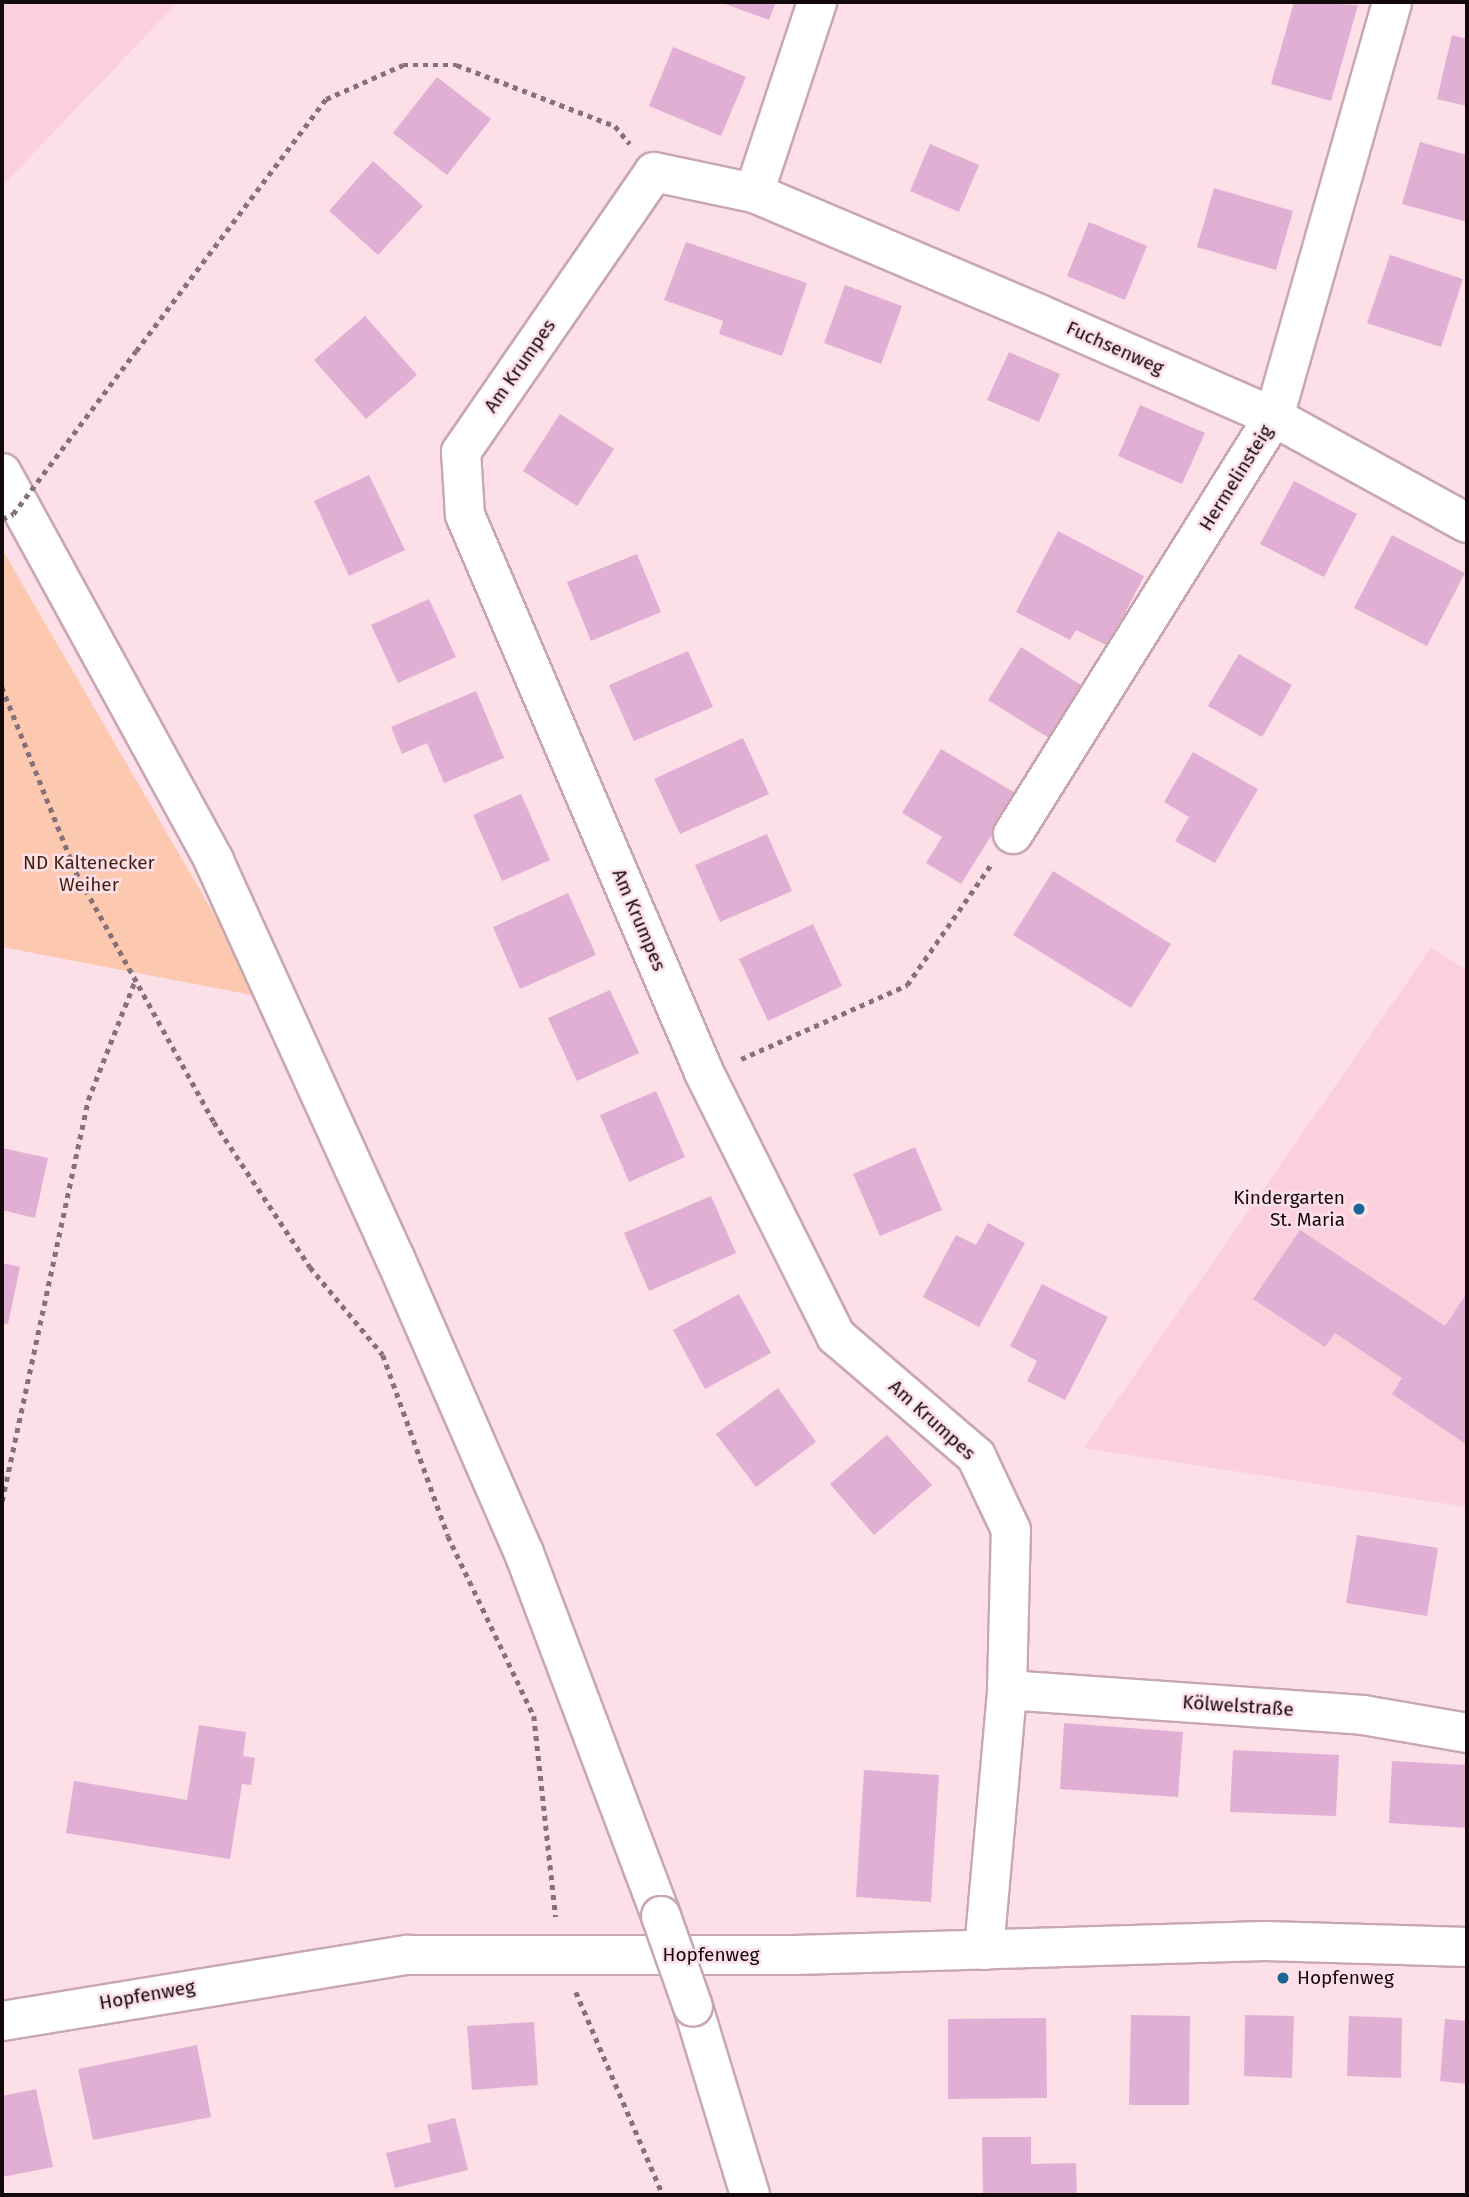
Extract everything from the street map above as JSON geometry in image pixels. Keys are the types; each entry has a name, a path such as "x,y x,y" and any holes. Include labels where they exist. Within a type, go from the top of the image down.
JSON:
{"street":[{"path":"654,172 754,193 817,2"},
{"name":"Hermelinsteig","path":"1013,834 1274,417 1392,2"},
{"name":"Am Krumpes","path":"654,172 461,452 465,515 704,1072 836,1336 976,1456 1011,1530 1007,1690 984,1950"},
{"name":"Fuchsenweg","path":"754,193 1274,417 1467,523"},
{"path":"2,473 214,862 367,1196 524,1553 661,1916 693,2007 750,2195"},
{"name":"Kölwelstraße","path":"1007,1690 1363,1715 1467,1733"},
{"name":"Hopfenweg","path":"2,2021 382,1958 984,1950 1265,1941 1467,1947"}],"path":[{"path":"2,519 13,514 326,99 403,65 457,65 615,126 654,172"},
{"path":"2,687 76,872 136,976 214,1122 310,1267 383,1355 448,1536 534,1716 559,1955 663,2195"},
{"path":"704,1072 906,985 1013,834"},
{"path":"2,1501 88,1100 136,976"}],"shaded area":[{"path":"2,2 178,2 2,186"},
{"name":"Kindergarten St. Maria","path":"1431,948 1467,970 1467,1507 1084,1448"}],"green space":[{"name":"ND Kaltenecker Weiher","path":"2,549 262,997 2,947"}],"building":[{"path":"720,2 776,2 769,20"},
{"path":"1294,2 1358,5 1331,101 1271,84"},
{"path":"1452,35 1467,39 1467,106 1437,99"},
{"path":"673,47 746,77 721,136 649,106"},
{"path":"437,77 491,119 447,175 393,133"},
{"path":"1420,142 1467,155 1467,222 1402,204"},
{"path":"930,144 979,165 959,212 910,191"},
{"path":"373,161 423,206 378,255 329,211"},
{"path":"1214,188 1293,211 1276,270 1197,247"},
{"path":"1089,222 1147,246 1125,300 1067,276"},
{"path":"686,242 807,283 782,356 719,334 723,321 664,300"},
{"path":"1390,255 1463,279 1441,347 1367,323"},
{"path":"845,285 902,306 881,364 824,343"},
{"path":"365,316 417,375 366,419 314,360"},
{"path":"1009,352 1060,374 1039,422 987,400"},
{"path":"1140,405 1205,433 1182,484 1118,456"},
{"path":"560,414 614,449 577,506 523,471"},
{"path":"369,475 405,550 349,576 314,501"},
{"path":"1294,481 1357,514 1324,577 1260,544"},
{"path":"1058,531 1144,576 1108,646 1076,630 1070,640 1016,612"},
{"path":"1392,535 1465,573 1427,646 1354,608"},
{"path":"637,554 661,612 591,641 567,582"},
{"path":"429,599 456,657 398,683 371,625"},
{"path":"1021,647 1081,685 1049,738 988,700"},
{"path":"688,651 713,707 634,741 609,685"},
{"path":"1239,654 1292,685 1262,737 1208,706"},
{"path":"476,691 504,758 444,783 427,743 402,754 391,727"},
{"path":"743,738 769,794 680,834 654,779"},
{"path":"941,749 1017,794 961,884 926,863 942,837 902,813"},
{"path":"1193,752 1258,789 1215,863 1175,841 1189,817 1164,802"},
{"path":"521,794 550,860 502,881 473,815"},
{"path":"767,834 792,891 720,922 695,865"},
{"path":"1053,871 1171,944 1131,1008 1013,935"},
{"path":"568,893 596,955 520,989 493,927"},
{"path":"813,924 842,986 768,1021 739,959"},
{"path":"610,990 639,1053 577,1081 548,1018"},
{"path":"656,1091 685,1157 629,1182 600,1115"},
{"path":"915,1147 942,1210 880,1236 853,1174"},
{"path":"2,1148 48,1158 35,1218 2,1210"},
{"path":"711,1196 736,1253 649,1291 624,1233"},
{"path":"988,1223 1025,1243 979,1327 923,1297 956,1235 976,1245"},
{"path":"1300,1230 1445,1326 1467,1293 1467,1445 1392,1394 1402,1378 1335,1333 1325,1347 1253,1299"},
{"path":"2,1263 20,1267 8,1324 2,1323"},
{"path":"1042,1284 1108,1317 1065,1400 1027,1381 1037,1361 1010,1346"},
{"path":"739,1294 771,1353 705,1389 673,1330"},
{"path":"778,1388 816,1442 756,1487 716,1434"},
{"path":"887,1435 932,1485 874,1535 830,1484"},
{"path":"1357,1535 1438,1548 1427,1616 1346,1603"},
{"path":"1064,1723 1183,1732 1178,1797 1060,1789"},
{"path":"199,1725 246,1732 243,1756 255,1758 251,1785 242,1784 230,1859 66,1833 74,1781 187,1800"},
{"path":"1233,1750 1339,1755 1336,1816 1230,1812"},
{"path":"1392,1761 1467,1765 1467,1828 1389,1823"},
{"path":"864,1770 939,1775 931,1902 856,1897"},
{"path":"1131,2015 1190,2016 1189,2105 1129,2105"},
{"path":"1245,2015 1294,2016 1292,2078 1244,2076"},
{"path":"1349,2016 1402,2018 1401,2078 1347,2076"},
{"path":"1046,2018 1047,2098 948,2099 948,2019"},
{"path":"1445,2019 1467,2021 1467,2084 1440,2081"},
{"path":"534,2022 538,2085 472,2090 467,2026"},
{"path":"197,2045 211,2117 93,2140 78,2069"},
{"path":"36,2089 53,2167 2,2177 2,2096"},
{"path":"455,2118 468,2170 395,2188 386,2153 431,2142 427,2125"},
{"path":"982,2137 1031,2137 1031,2164 1076,2163 1077,2195 983,2195"}],"place":[{"name":"Kindergarten St. Maria","path":"1359,1209"},
{"name":"Hopfenweg","path":"1283,1978"}]}
